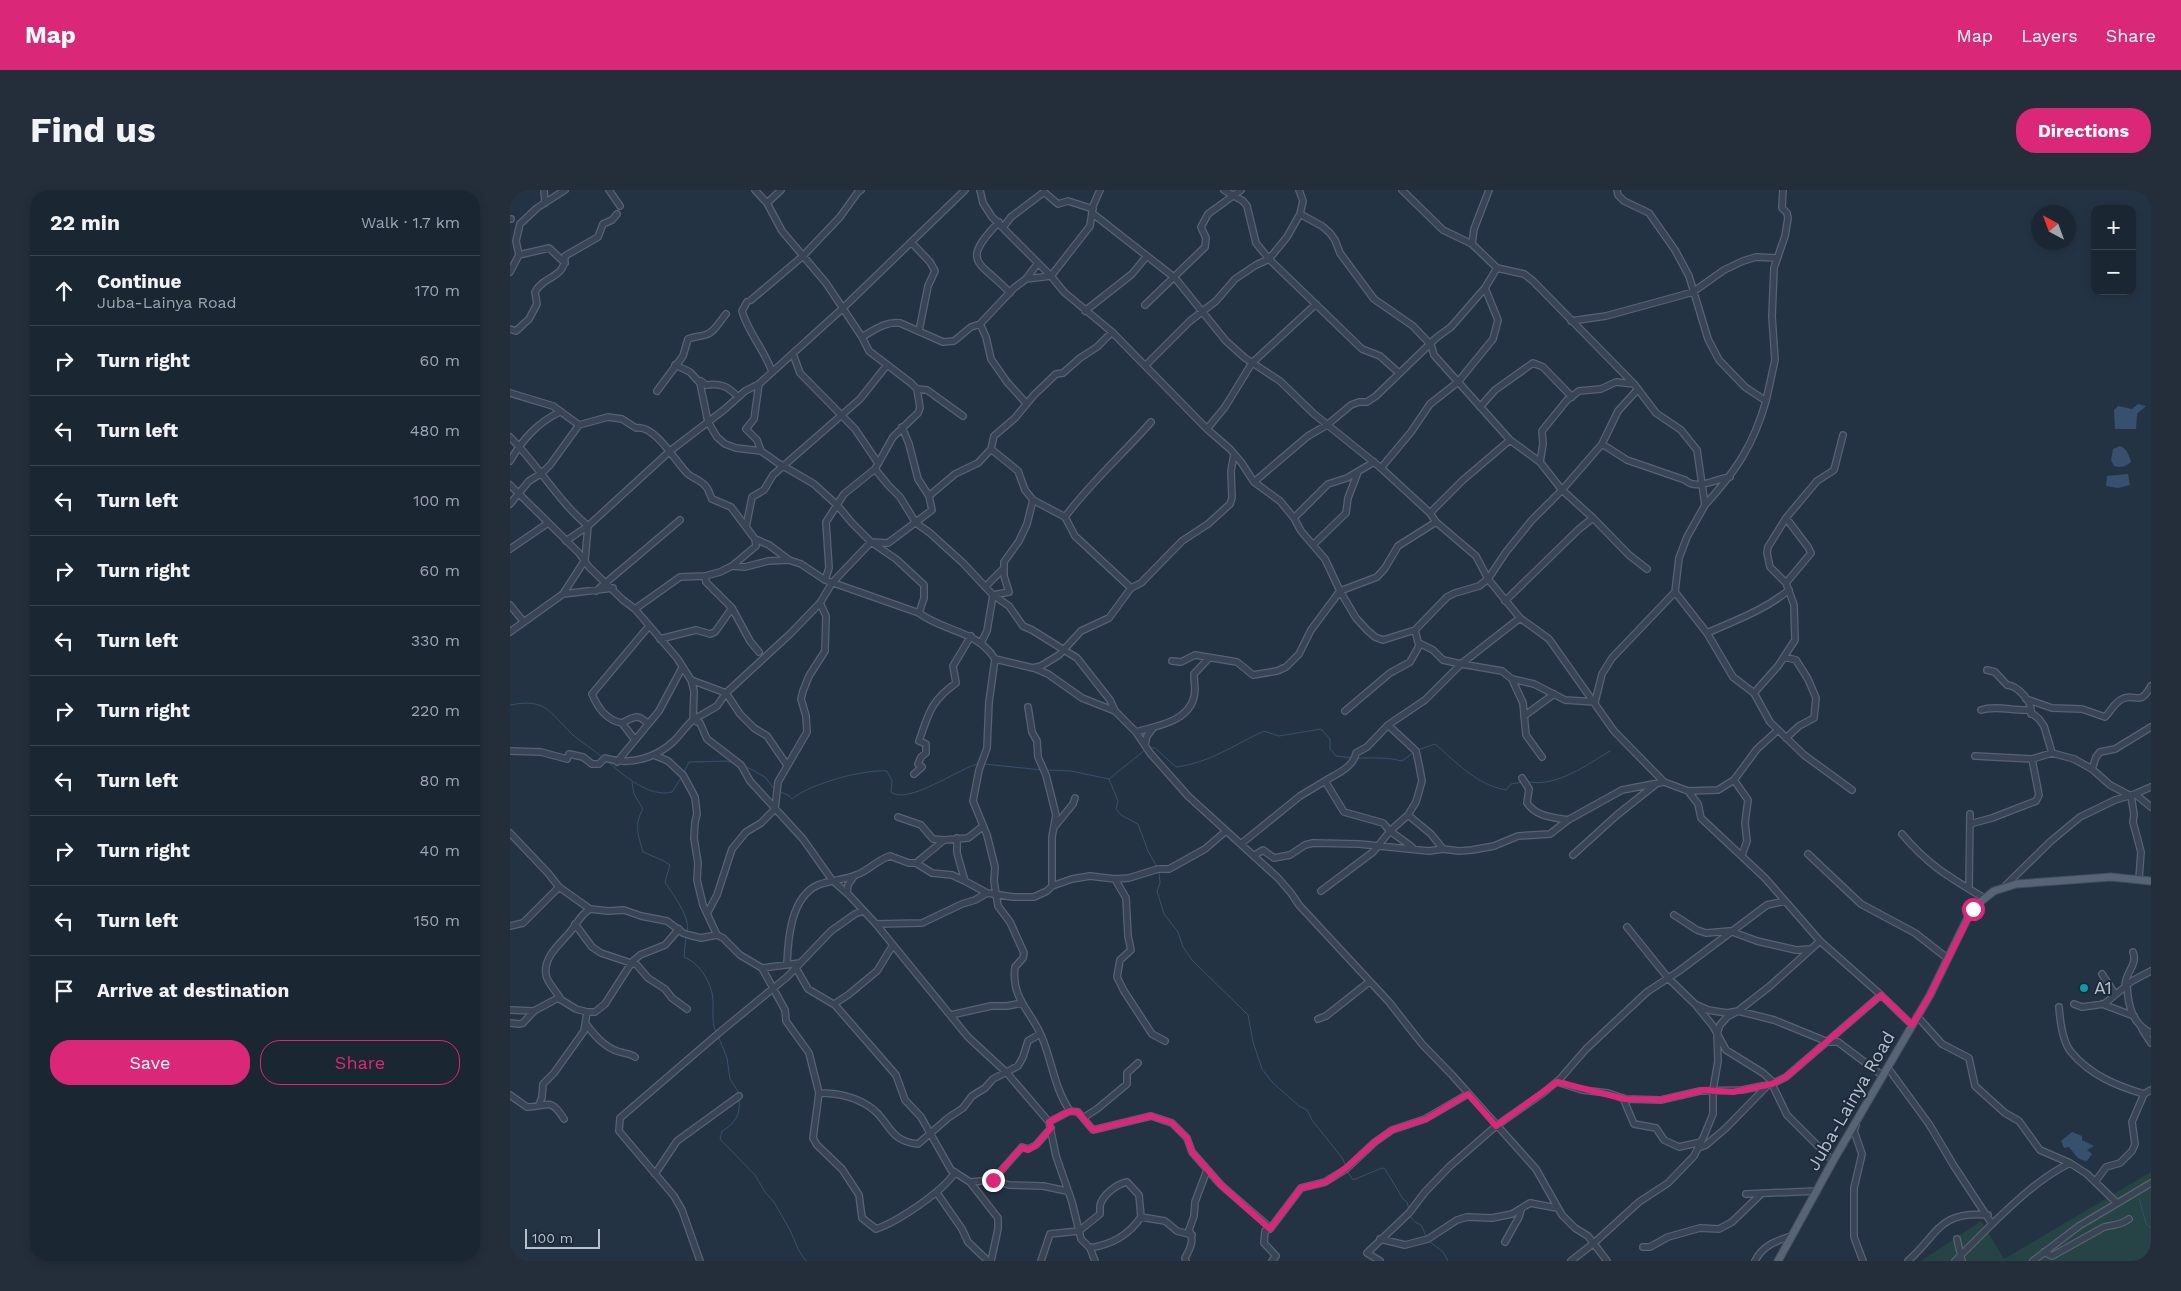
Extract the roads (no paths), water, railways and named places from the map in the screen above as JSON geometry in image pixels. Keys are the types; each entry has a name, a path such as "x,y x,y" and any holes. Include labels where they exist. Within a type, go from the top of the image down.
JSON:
{"main road":[{"name":"Juba-Lainya Road","path":"1778,1261 1833,1161 1930,995 1968,917 1984,898 1994,890 2004,887 2088,878 2111,876 2151,881"}],"street":[{"path":"544,190 545,203"},
{"path":"510,272 519,255 516,241 520,224 537,208 565,190"},
{"path":"609,190 620,206"},
{"path":"755,190 767,203 782,231 826,283 862,336 869,351 917,389 927,390 963,416"},
{"path":"767,203 781,190"},
{"path":"772,372 765,354 745,321 742,310 749,301 804,256 861,190"},
{"path":"566,540 588,526 670,451 738,397 760,384 843,308 965,190"},
{"path":"980,190 987,210 1064,292 1112,332 1146,365 1234,454 1254,482 1276,496 1294,518 1301,531 1325,558 1340,591 1360,623 1375,637 1383,640 1415,630 1447,597 1479,586 1488,579 1506,552 1532,520 1562,490 1602,444 1618,411 1636,386"},
{"path":"1026,279 1051,276 1090,226 1092,211 1100,190"},
{"path":"1224,190 1243,201 1247,206 1256,243 1269,259 1362,350 1386,360 1399,373"},
{"path":"1145,305 1205,247 1206,238 1201,227 1208,214 1241,190"},
{"path":"1146,365 1216,301 1235,279 1269,259 1287,237 1300,214 1303,201 1299,190"},
{"path":"1402,190 1443,230 1472,244 1496,268 1524,274 1542,289 1636,386 1656,412 1681,430 1697,450 1705,505"},
{"path":"1472,244 1474,229 1489,190"},
{"path":"1617,190 1618,195 1624,201 1644,209 1660,228 1682,263 1708,339 1719,360 1745,387 1766,401"},
{"path":"1595,702 1606,666 1675,592 1678,558 1687,537 1705,505 1730,477 1744,457 1759,424 1775,360 1772,316 1776,258 1788,218 1787,213 1782,208 1783,191"},
{"path":"1010,293 985,271 979,263 977,254 981,241 1044,192 1058,204 1068,202 1092,211 1146,257 1175,278 1226,340 1252,363 1280,381 1326,425 1382,468 1430,513 1436,522 1476,556 1488,579 1520,618 1549,639 1614,731 1664,782 1688,791 1718,790 1734,780 1757,749 1778,730"},
{"path":"510,329 516,331 529,319 538,304 535,292 539,285 543,281 556,276 565,264 565,256 598,236 603,224 612,220 617,214"},
{"path":"1300,214 1322,226 1330,234 1335,240 1340,253 1374,299 1412,326 1430,345 1434,355 1510,440 1540,462 1562,490 1629,555 1647,569"},
{"path":"911,242 930,262 935,271 928,286 919,331"},
{"path":"519,255 549,248 565,264"},
{"path":"1085,311 1132,274 1146,257"},
{"path":"1571,321 1606,316 1693,292 1717,274 1743,260 1756,257 1776,258"},
{"path":"862,336 893,322 944,342 954,341 971,327 980,324 1026,279 1038,263"},
{"path":"1254,482 1308,436 1326,425 1351,405 1367,402 1376,396 1451,327 1485,288 1496,268"},
{"path":"1382,468 1430,404 1458,382 1486,350 1498,326 1496,313 1485,288"},
{"path":"1207,428 1225,407 1252,363 1316,304"},
{"path":"657,390 683,356 688,339 698,335 706,335 717,327 726,314"},
{"path":"980,324 986,337 991,360 1006,382 1026,403"},
{"path":"929,496 955,474 978,463 991,449 994,436 1015,418 1026,403 1056,374 1063,373 1080,358 1097,348 1112,332"},
{"path":"1423,351 1434,355"},
{"path":"793,354 800,373 855,429 888,485 900,496 916,523 930,533 993,595 1009,606 1023,626 1077,658 1110,700 1115,712"},
{"path":"1480,407 1495,390 1533,363 1543,367 1572,396"},
{"path":"675,365 690,372 700,382 708,422 717,437 725,444 754,452 761,451"},
{"path":"746,528 752,497 764,490 773,475 843,416 860,399 887,365"},
{"path":"701,380 706,385 717,383 724,385 738,397"},
{"path":"1540,462 1543,444 1542,431 1578,391 1600,389 1616,382 1636,386"},
{"path":"760,384 754,419 746,430 757,440 761,451 814,484 837,505 871,542 896,558 924,585 924,598 919,613"},
{"path":"825,580 829,568 826,522 844,494 877,466 893,438 902,427 915,417 920,408 917,389"},
{"path":"510,393 553,406 579,425"},
{"path":"510,460 519,446 543,420 560,412"},
{"path":"510,504 530,481 542,473 579,425 608,417 622,419 636,428 640,427 651,432 670,451 682,468 705,485 712,499 731,507 755,539 769,545 789,560 801,564 832,583 919,613 940,625 971,636 981,643 995,659 1033,668 1048,674 1082,698 1115,712 1136,732 1150,753 1188,796 1255,855 1286,887 1298,905 1389,1002 1422,1044 1536,1169 1557,1208 1572,1225 1588,1236 1607,1261"},
{"path":"1065,517 1086,490 1098,480 1151,422"},
{"path":"510,751 541,752 567,759 570,754 583,757 592,764 599,764 606,758 617,762 637,760 654,755 676,739 693,720 714,708 726,693 756,667 820,604 832,583 871,542 888,543 932,510 929,496 918,479 909,444 902,427"},
{"path":"1754,693 1785,656 1795,640 1796,613 1789,590 1786,583 1770,567 1767,553 1771,542 1786,518 1817,481 1834,470 1843,435"},
{"path":"510,437 588,526 585,560 564,594 523,621 510,632"},
{"path":"1430,513 1510,440"},
{"path":"1602,444 1612,452 1636,465 1685,480 1691,485 1730,477"},
{"path":"991,449 1018,471 1025,490 1033,500 1065,517 1075,536 1131,588"},
{"path":"1033,668 1041,666 1063,651 1082,631 1109,618 1131,588 1141,583 1182,541 1208,524 1230,504 1232,498 1230,471 1234,454"},
{"path":"1294,518 1328,484 1347,478 1374,462"},
{"path":"1313,546 1346,513 1348,498 1358,472"},
{"path":"510,485 623,600 635,609 677,658 691,680 694,691 693,720"},
{"path":"993,595 1009,592 1004,576 1004,562 1019,541 1027,524 1033,500"},
{"path":"1506,601 1579,529 1593,518"},
{"path":"1786,518 1808,546 1811,553 1786,583"},
{"path":"596,592 680,520"},
{"path":"1172,661 1181,662 1195,656 1237,662 1253,675 1282,670 1300,654 1311,630 1340,591 1377,577 1385,568 1398,546 1436,522"},
{"path":"510,549 548,523"},
{"path":"635,609 676,579 705,576 732,566 756,546 755,539"},
{"path":"732,566 744,567 768,561 789,560"},
{"path":"985,587 1004,568"},
{"path":"705,576 706,582 732,608 750,641 760,652"},
{"path":"564,594 596,592 613,588"},
{"path":"1706,633 1750,615 1789,590"},
{"path":"1675,592 1706,633 1733,676 1754,693 1770,722 1822,770 1852,790"},
{"path":"981,643 987,631 993,595"},
{"path":"708,912 720,887 732,849 746,832 761,823 775,809 778,782 807,732 806,716 801,699 803,690 809,676 825,651 826,616 820,604"},
{"path":"510,605 523,621"},
{"path":"660,639 696,630 710,634 715,632 732,608"},
{"path":"1242,844 1300,796 1348,766 1355,758 1356,753 1367,747 1388,725 1425,700 1461,664 1520,618"},
{"path":"635,740 622,723 609,719 596,704 592,694 649,626"},
{"path":"1345,711 1390,674 1410,662 1418,650 1419,643 1415,630"},
{"path":"914,774 922,766 918,764 921,757 926,753 926,744 919,741 927,716 937,698 956,683 953,666 971,636"},
{"path":"1419,643 1433,650 1442,660 1502,671 1512,679 1523,703 1526,735 1542,757"},
{"path":"1785,656 1793,658 1804,671 1816,701 1814,718 1799,726 1786,738"},
{"path":"1136,732 1178,718 1192,704 1195,692 1194,674 1210,658"},
{"path":"995,659 989,702 987,748 979,770 974,800 982,827 987,836 995,867 998,906 1010,922 1024,953 1015,967 1015,986 1022,1003 1040,1034 1058,1090 1070,1111"},
{"path":"617,762 659,711 682,668"},
{"path":"1987,670 1995,672 2007,685 2013,685 2026,699 2032,709 2031,714"},
{"path":"1512,679 1528,682 1566,700 1595,702"},
{"path":"691,680 726,693 740,714 754,728 766,736 787,766"},
{"path":"2026,699 2052,708 2082,709 2105,717 2120,700 2128,697 2136,699 2144,696 2150,682"},
{"path":"1524,716 1554,694"},
{"path":"1028,707 1032,732 1037,742 1038,757 1046,775 1056,812 1053,828 1052,886"},
{"path":"1982,710 1988,708 2015,711 2028,710 2044,726 2052,753"},
{"path":"622,723 635,717 642,718 648,724"},
{"path":"693,720 700,723 707,738 741,765 750,781 803,839 832,880 876,924 968,1037 1007,1073 1050,1125 1056,1156 1081,1239 1090,1248 1095,1261"},
{"path":"1321,890 1378,847 1390,831 1408,814 1416,802 1422,782 1416,751 1388,725"},
{"path":"1145,745 1149,732 1154,726"},
{"path":"2092,769 2100,752 2115,749 2151,728"},
{"path":"1975,756 2032,759 2052,753 2074,759 2092,769 2110,785 2133,795 2151,807"},
{"path":"654,755 666,760 675,767 690,784 697,804 694,838 698,863 697,880 703,905 708,912 717,935 740,955 762,968 785,1010 786,1021 806,1047 819,1093 813,1138 842,1169 859,1195 862,1218 868,1225 876,1229 888,1225 937,1193 950,1181 955,1172"},
{"path":"1970,824 1992,818 2036,801 2039,795 2032,759"},
{"path":"1522,778 1529,789 1527,803 1532,810 1542,815 1568,820"},
{"path":"1325,780 1344,812 1383,823 1390,831 1415,849"},
{"path":"1734,780 1748,800 1745,822 1747,842 1742,855"},
{"path":"1255,855 1263,850 1274,858 1290,855 1305,845 1313,843 1359,844 1429,851 1444,849 1459,852 1472,850 1494,846 1518,836 1550,834 1568,820 1622,790 1664,782"},
{"path":"1573,855 1617,815 1656,784"},
{"path":"2004,887 2051,841 2080,817 2115,800 2151,787"},
{"path":"1688,791 1698,804 1700,818 1765,878 1820,941 1912,1025"},
{"path":"2133,795 2133,822 2141,852 2139,879"},
{"path":"1053,828 1073,804 1075,798"},
{"path":"1408,814 1431,834 1444,849"},
{"path":"1969,889 1970,814"},
{"path":"898,817 921,825 936,840 968,838 982,827"},
{"path":"787,964 789,934 798,904 809,890 832,880 854,876 890,856 909,863 916,863 932,873 952,874 987,893 1013,897 1034,897 1047,891 1052,886 1090,876 1115,879 1129,878 1158,869 1169,869 1206,849 1226,831"},
{"path":"510,833 548,873 559,888 590,909 624,910 641,916 667,921 683,932 701,938 717,935"},
{"path":"1902,834 1920,855 1934,867 1984,898"},
{"path":"957,838 957,853 965,881"},
{"path":"916,863 944,840"},
{"path":"1808,854 1861,904 1915,933 1947,958"},
{"path":"847,893 848,885 854,876"},
{"path":"1115,879 1126,898 1128,936 1131,950 1120,960 1117,976 1124,991 1152,1034 1165,1040"},
{"path":"510,926 523,923 559,888"},
{"path":"876,924 930,921 987,893"},
{"path":"1380,1261 1367,1253 1409,1213 1425,1192 1450,1166 1496,1126 1557,1082 1589,1046 1646,992 1668,978 1766,905 1784,901"},
{"path":"582,904 582,914"},
{"path":"590,909 582,914 555,948 546,965 546,976 560,998 576,1009 587,1012 595,1012 605,1004 632,962 646,952 665,945 683,932"},
{"path":"700,1261 682,1210 674,1196 619,1131 620,1118 772,988 781,983 831,931 855,914 863,911"},
{"path":"1674,915 1697,930 1706,933 1730,931 1757,941 1796,950 1811,949"},
{"path":"575,924 582,936 596,950 632,962 650,980 665,989 672,998 687,1009"},
{"path":"1627,927 1668,978 1695,1004 1715,1028 1726,1050 1763,1073 1772,1084 1787,1115 1833,1161"},
{"path":"1571,1261 1594,1244 1639,1202 1668,1183 1694,1156 1713,1114 1713,1090 1718,1061 1717,1034 1722,1022 1770,986 1820,941"},
{"path":"836,1005 877,971 893,945"},
{"path":"2133,952 2134,963 2126,975 2128,1004 2151,1043"},
{"path":"762,968 800,963"},
{"path":"796,968 801,979 812,992 836,1005 896,1075 905,1100 921,1117 951,1170 970,1182 998,1218 998,1229 990,1261 968,1242 962,1229 937,1193"},
{"path":"2102,1004 2151,971"},
{"path":"2102,974 2113,990 2113,995"},
{"path":"1318,1019 1326,1016 1369,982"},
{"path":"815,994 836,1005"},
{"path":"1557,1082 1582,1090 1622,1098 1661,1100 1700,1091 1733,1092 1772,1084 1786,1077 1881,995"},
{"path":"510,1023 519,1024 534,1011 560,998"},
{"path":"951,1015 991,1006 1007,1006 1022,1003"},
{"path":"1695,1004 1708,1010 1738,1011 1774,1020 1828,1042 1838,1042 1883,1076"},
{"path":"2074,1004 2082,1007 2102,1004 2134,1016"},
{"path":"2059,1007 2060,1020 2070,1051 2094,1073 2123,1087 2144,1094"},
{"path":"510,1010 534,1011"},
{"path":"539,1105 543,1084 556,1071 584,1031 587,1012"},
{"path":"1917,1016 1942,1044 1969,1058 1975,1086 1995,1104 2019,1121 2040,1150 2080,1168 2117,1203"},
{"path":"586,1024 599,1040 619,1052 629,1053 635,1057"},
{"path":"2142,1029 2151,1033"},
{"path":"819,1093 845,1095 864,1103 875,1112 895,1137 908,1143 918,1144 948,1118 963,1108 972,1096 985,1088 993,1079 1018,1066 1028,1041 1040,1034"},
{"path":"1083,1118 1127,1084 1127,1074 1138,1063"},
{"path":"1888,1068 1930,1124 1954,1166 1988,1215 1992,1224"},
{"path":"1622,1098 1624,1104 1630,1110 1631,1120 1636,1125 1656,1128 1664,1140 1679,1147 1706,1145 1772,1084"},
{"path":"2095,1182 2106,1167 2120,1163 2132,1151 2135,1144 2132,1122 2144,1094 2151,1090"},
{"path":"1272,1261 1276,1256 1264,1242 1265,1231 1270,1229 1301,1188 1326,1182 1392,1130 1426,1119 1468,1094"},
{"path":"510,1095 528,1107 544,1103 552,1106 564,1119"},
{"path":"655,1174 677,1141 739,1096"},
{"path":"993,1180 1022,1147 1028,1150 1036,1145 1050,1125 1070,1111 1078,1112 1093,1130 1151,1116 1162,1118 1172,1123 1187,1138 1192,1152 1207,1170 1270,1229"},
{"path":"1857,1121 1854,1132 1862,1154 1854,1188 1854,1237 1863,1261"},
{"path":"1955,1261 1992,1224 2037,1184 2053,1172 2070,1163"},
{"path":"1186,1261 1185,1258 1191,1248 1192,1235 1189,1230 1194,1216 1195,1202 1207,1170"},
{"path":"970,1182 993,1180 1009,1185 1043,1186 1067,1190"},
{"path":"1041,1261 1050,1234 1079,1231 1100,1214 1100,1206 1104,1199 1118,1184 1127,1182 1139,1195 1141,1217 1133,1229 1120,1238 1106,1245 1090,1248"},
{"path":"2033,1261 2079,1226 2151,1182"},
{"path":"1746,1194 1817,1190"},
{"path":"1643,1247 1650,1247 1668,1237 1702,1228 1719,1229 1732,1222 1761,1194"},
{"path":"1380,1239 1405,1245 1428,1239 1457,1220 1467,1217 1498,1217 1512,1214 1530,1203 1557,1208"},
{"path":"1506,1242 1521,1210"},
{"path":"1908,1261 1921,1249 1936,1230 1954,1216 1988,1215"},
{"path":"1141,1217 1165,1221 1177,1231 1192,1235"},
{"path":"2044,1252 2052,1256 2104,1227 2110,1225 2118,1226 2130,1218"},
{"path":"1755,1261 1759,1254 1773,1242 1791,1236"},
{"path":"1957,1239 1962,1261"}],"water":[{"path":"2138,404 2146,406 2137,414 2136,429 2115,429 2114,410 2118,406 2132,409"},
{"path":"2120,446 2126,451 2131,462 2119,467 2114,466 2111,460 2113,449"},
{"path":"2128,474 2130,485 2118,488 2106,486 2107,476"},
{"path":"2072,1132 2082,1136 2082,1140 2094,1146 2087,1150 2092,1154 2087,1161 2078,1158 2069,1147 2064,1148 2061,1141"}],"waterway":[{"path":"510,705 532,703 546,708 572,734 603,758"},
{"path":"1149,748 1155,748 1176,767 1210,758 1264,731 1279,736 1321,729 1330,739 1330,749 1336,756 1353,758"},
{"path":"1418,750 1435,744 1476,778 1495,787 1506,790 1511,784 1522,782"},
{"path":"1109,779 1145,750"},
{"path":"1528,782 1539,783 1561,778 1610,751"},
{"path":"1357,758 1385,758 1402,761 1414,752"},
{"path":"606,760 637,784 654,792 672,792 681,778"},
{"path":"684,772 689,762 726,761 734,763"},
{"path":"780,792 792,799 800,793 823,783 865,772 887,771 892,781 891,792 899,795 909,794 980,763"},
{"path":"984,764 1042,770"},
{"path":"745,766 765,777 774,789"},
{"path":"1046,770 1071,771 1109,779 1118,801 1116,809 1121,815 1138,824 1148,851 1157,867"},
{"path":"632,782 634,794 643,809 638,820 638,835 643,852 670,865 665,882 684,913 688,926 687,932"},
{"path":"1159,871 1160,883 1157,891 1164,914 1178,932 1183,947 1192,960 1248,1015 1253,1042 1262,1069 1272,1082 1299,1106 1307,1110 1312,1120 1343,1159 1346,1168"},
{"path":"686,936 684,957 698,967 711,988 713,1023 716,1032"},
{"path":"718,1036 727,1058 730,1079 739,1093"},
{"path":"739,1099 738,1114 734,1122 722,1131 720,1139 755,1175 765,1192 774,1202 806,1261"},
{"path":"1347,1171 1353,1180 1382,1168 1385,1169 1403,1199 1407,1202 1409,1209"},
{"path":"2139,1198 2146,1224 2151,1228"},
{"path":"1409,1215 1415,1222 1421,1225 1427,1238"},
{"path":"1429,1241 1443,1252 1448,1261"}],"place":[{"name":"A1","path":"2084,988"}]}
